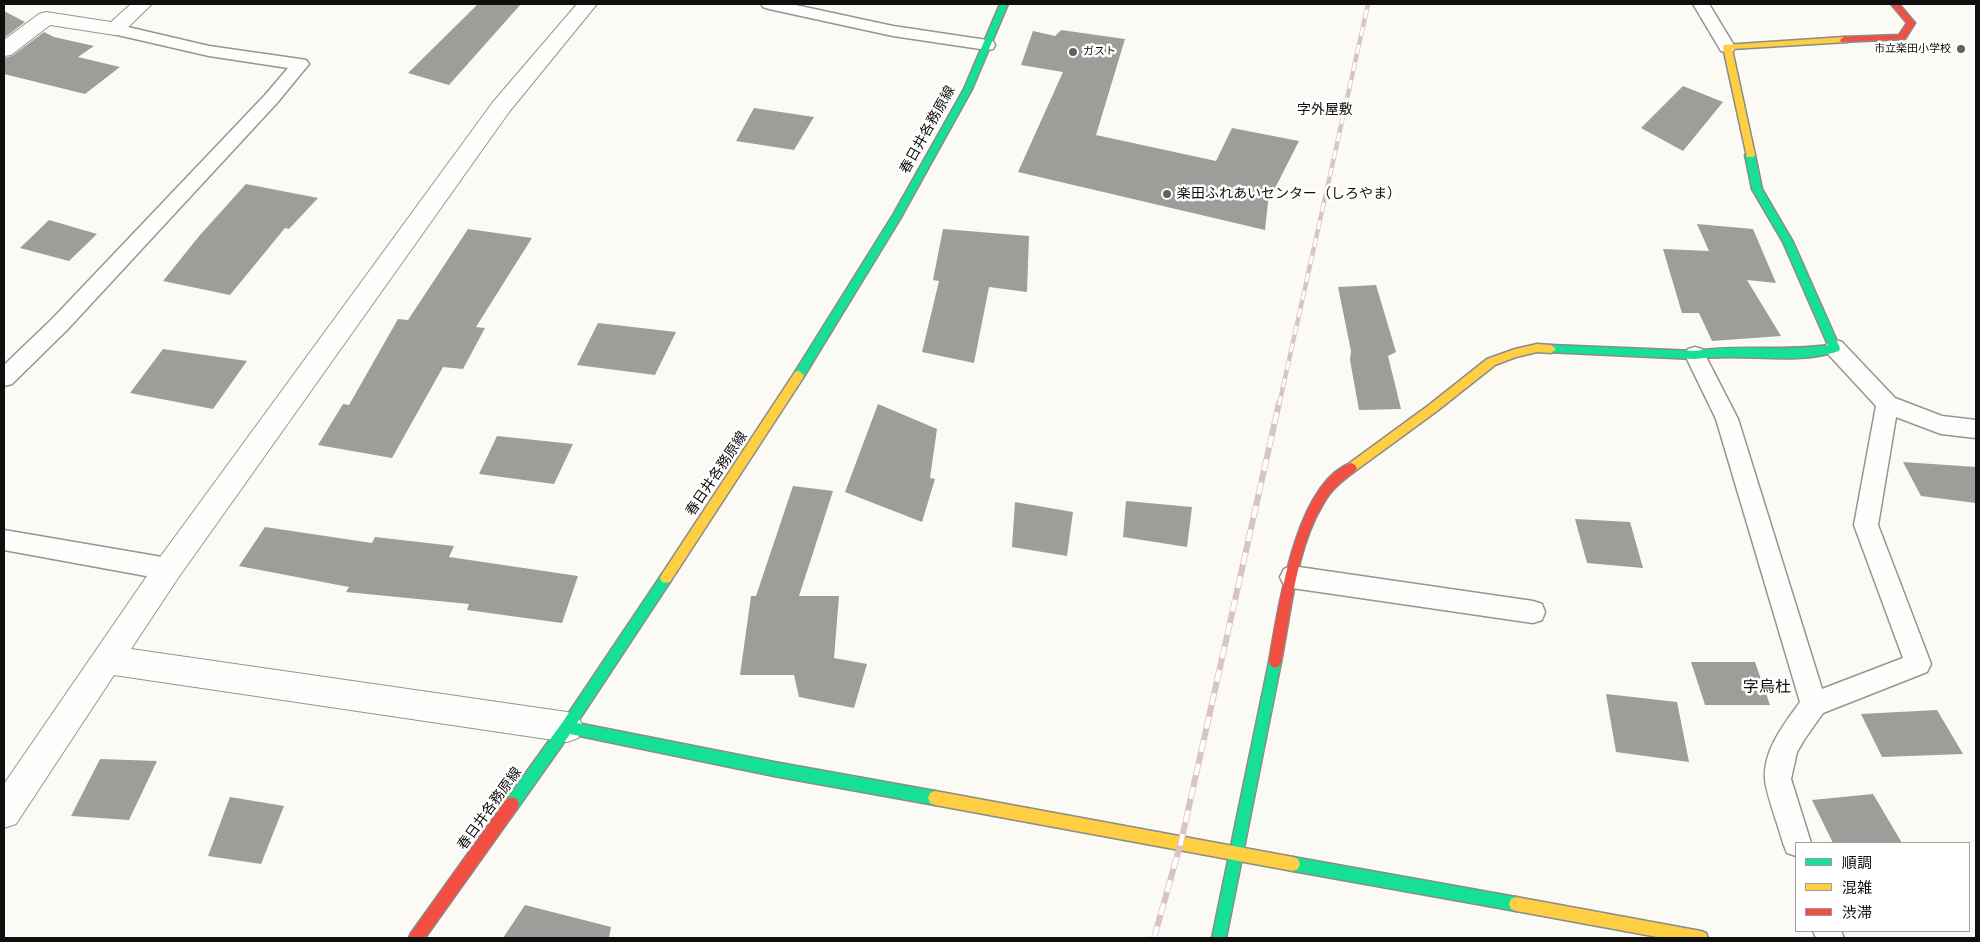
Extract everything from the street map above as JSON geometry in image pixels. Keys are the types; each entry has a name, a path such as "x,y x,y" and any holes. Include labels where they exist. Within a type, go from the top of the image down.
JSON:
{"street":[{"path":"4,50 46,18 115,29 142,4"},
{"path":"4,812 168,569 501,107 587,4"},
{"name":"春日井各務原線","path":"416,938 567,727 788,393 876,251 968,89 1004,4"},
{"path":"1219,938 1292,576 1307,528 1320,500 1339,476 1434,408 1491,362 1515,353 1537,348 1695,355 1716,352 1804,354 1835,348 1788,242 1757,189 1727,47 1902,38 1911,23 1895,4"},
{"path":"107,660 567,727 774,769 1701,938"}],"lane":[{"path":"769,4 893,31 986,45"},
{"path":"1701,4 1727,47"},
{"path":"4,378 60,324 271,99 300,64 209,51 115,29"},
{"path":"1835,348 1887,404 1941,425 1976,429"},
{"path":"1695,355 1727,419 1814,704"},
{"path":"1797,842 1778,779 1785,746 1814,704 1918,664 1866,525 1887,404"},
{"path":"4,540 168,569"},
{"path":"1292,576 1533,612"}],"building":[{"path":"478,4 521,4 449,85 408,73"},
{"path":"4,11 25,22 4,38"},
{"name":"楽田ふれあいセンター（しろやま）","path":"1061,30 1125,39 1096,135 1216,161 1232,128 1299,141 1268,202 1265,230 1018,172 1063,72 1021,65 1033,31 1055,36"},
{"path":"44,32 54,37 94,46 78,57 120,67 85,94 4,74 4,58 12,56"},
{"path":"1683,86 1723,102 1683,151 1641,128"},
{"path":"754,108 814,117 794,150 736,141"},
{"path":"246,184 318,198 289,229 285,228 230,295 163,281 200,235"},
{"path":"49,220 97,234 69,261 20,248"},
{"path":"1697,224 1753,229 1776,283 1747,280 1781,336 1712,341 1699,313 1682,313 1663,249 1709,251"},
{"path":"468,229 532,238 476,327 485,328 463,369 443,367 392,458 318,445 343,404 349,405 398,319 408,320"},
{"path":"943,229 1029,236 1027,292 989,287 974,363 922,352 939,281 933,280"},
{"path":"1376,285 1396,352 1388,356 1401,409 1359,410 1350,360 1351,351 1338,287"},
{"path":"598,323 676,332 655,375 577,365"},
{"path":"163,349 247,361 213,409 130,393"},
{"path":"878,404 937,429 930,478 935,479 922,522 845,492"},
{"path":"497,436 573,444 554,484 479,474"},
{"path":"1903,462 1976,467 1976,503 1921,496"},
{"path":"793,486 833,491 799,596 839,596 834,658 867,664 854,708 799,697 794,675 740,675 751,596 756,596"},
{"path":"1126,501 1192,507 1187,547 1123,537"},
{"path":"1015,502 1073,512 1067,556 1012,547"},
{"path":"1575,519 1630,522 1643,568 1587,563"},
{"path":"265,527 372,543 375,537 454,546 449,557 578,576 562,623 467,610 469,604 346,592 349,587 239,566"},
{"path":"1691,662 1755,662 1770,705 1705,705"},
{"path":"1606,694 1677,702 1689,762 1616,752"},
{"path":"1937,710 1963,754 1882,757 1861,714"},
{"path":"100,759 157,761 129,820 71,816"},
{"path":"1873,794 1901,842 1833,842 1812,800"},
{"path":"230,797 284,806 261,864 208,856"},
{"path":"525,905 611,927 609,938 503,938"}],"railway":[{"path":"1279,405 1368,4"},
{"path":"1154,938 1181,842 1279,403"}],"traffic: fast":[{"path":"799,375 897,217 968,89 1004,4"},
{"path":"1551,349 1695,355 1715,352 1804,353 1835,348 1788,242 1757,189 1750,155"},
{"path":"512,804 567,727 666,578"},
{"path":"1219,938 1275,662"},
{"path":"567,727 774,769 935,798"},
{"path":"1293,864 1516,904"}],"traffic: slow":[{"path":"1750,155 1727,47 1844,40"},
{"path":"1351,468 1433,408 1491,362 1515,353 1537,348 1551,349"},
{"path":"666,578 799,375"},
{"path":"935,798 1293,864"},
{"path":"1516,904 1701,938"}],"traffic: jam":[{"path":"1844,40 1902,37 1911,23 1895,4"},
{"path":"1275,662 1286,601 1296,559 1309,519 1325,492 1351,468"},
{"path":"416,938 512,804"}],"place":[{"name":"市立楽田小学校","path":"1961,49"},
{"name":"ガスト","path":"1073,52"},
{"name":"楽田ふれあいセンター（しろやま）","path":"1167,194"}],"district":[{"name":"字外屋敷","path":"1325,110"},
{"name":"字烏杜","path":"1767,688"}]}
